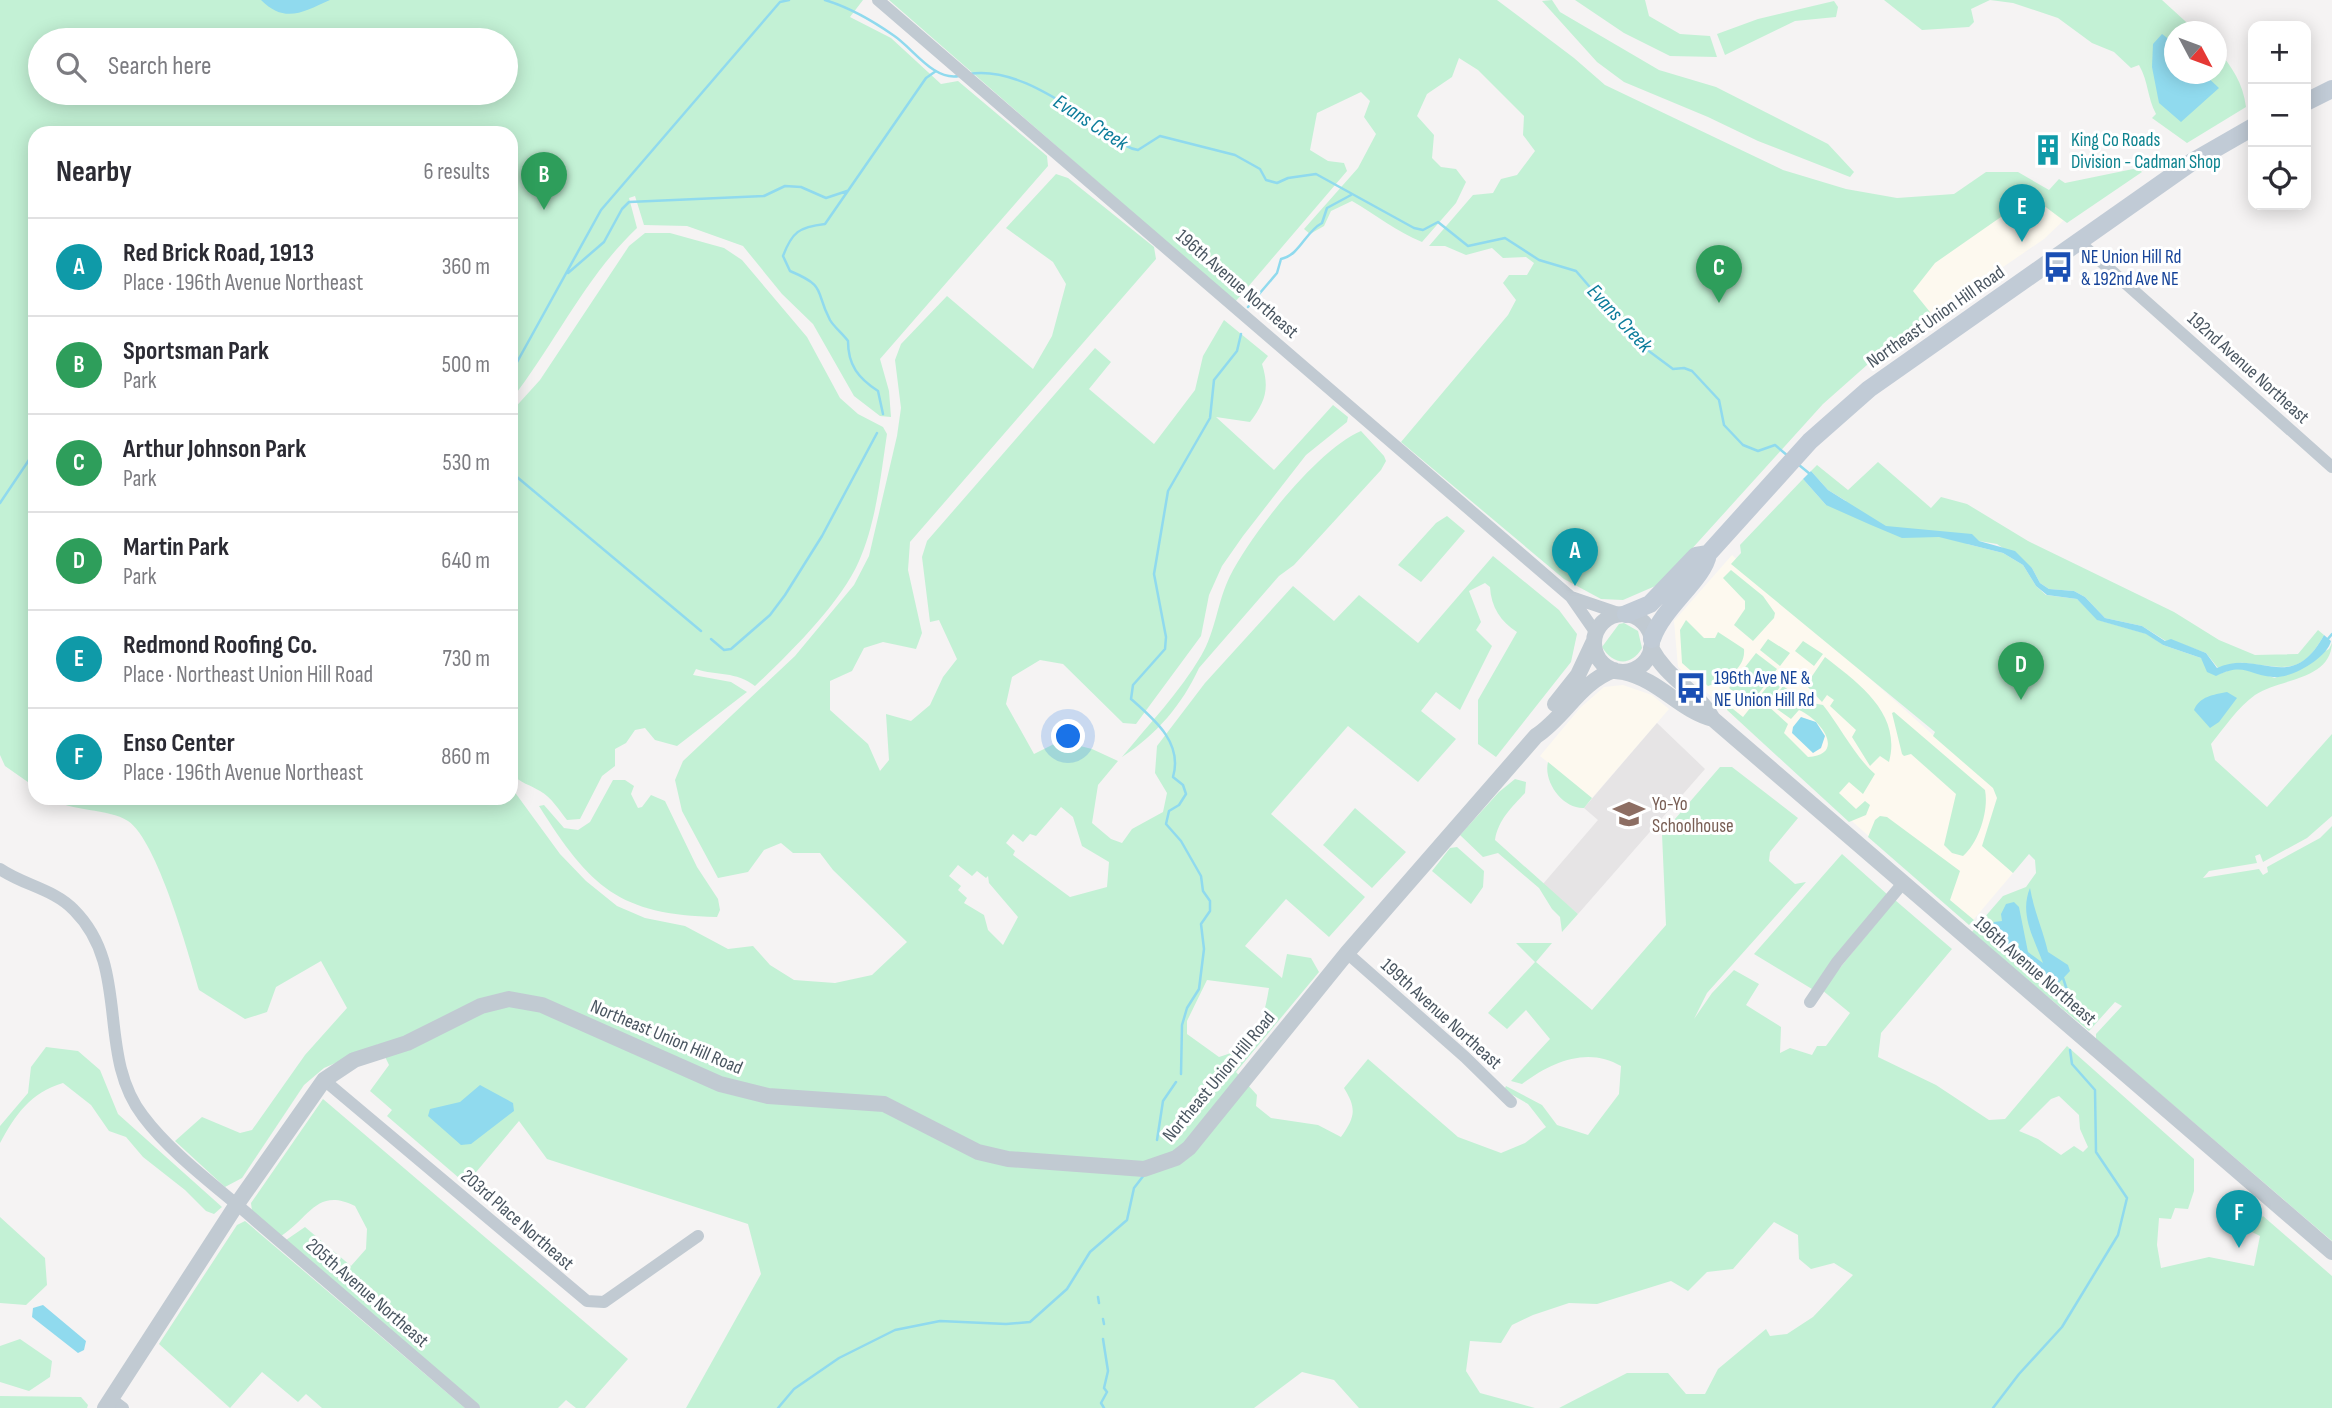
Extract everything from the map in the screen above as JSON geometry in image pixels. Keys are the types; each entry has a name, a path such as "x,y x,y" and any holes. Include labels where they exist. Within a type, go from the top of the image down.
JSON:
{"main road":[{"path":"2311,100 2332,89"},
{"name":"Northeast Union Hill Road","path":"1652,643 1661,617 1706,565 1708,554 1810,441 1869,389 2192,162 2248,130"},
{"name":"Northeast Union Hill Road","path":"1624,614 1650,604 1696,556 1708,554"}],"street":[{"name":"196th Avenue Northeast","path":"878,0 1571,597 1595,637"},
{"name":"192nd Avenue Northeast","path":"2078,241 2332,467"},
{"name":"196th Avenue Northeast","path":"1571,597 1624,614"},
{"path":"1624,614 1643,622 1652,643 1649,656 1637,668 1618,671 1599,659 1595,637 1606,620 1624,614"},
{"name":"Northeast Union Hill Road","path":"1536,736 1542,719 1578,675 1595,637"},
{"name":"196th Avenue Northeast","path":"1652,643 1663,669 1705,705 1713,719 2332,1252"},
{"name":"196th Avenue Northeast","path":"1618,671 1652,682 1697,715 1713,719"},
{"name":"Northeast Union Hill Road","path":"113,1405 237,1204 324,1080 354,1060 418,1039 481,1006 509,999 527,1000 742,1091 884,1104 978,1152 1008,1159 1144,1169 1176,1158 1189,1148 1347,953 1536,736 1550,726 1589,682 1618,671"},
{"name":"205th Avenue Northeast","path":"0,869 56,896 73,908 94,933 103,953 115,1049 129,1095 162,1137 474,1408"},
{"path":"1810,1002 1837,962 1903,883"},
{"name":"199th Avenue Northeast","path":"1347,953 1465,1057 1511,1102"},
{"name":"203rd Place Northeast","path":"324,1080 587,1301 604,1302 698,1236"}],"shaded area":[{"path":"2031,194 2065,219 2044,239 1930,317 1910,292 1931,262"},
{"path":"1732,555 1933,735 2015,781 1992,853 2013,873 1969,925 1678,667 1674,621"},
{"path":"1623,685 1652,695 1669,709 1592,798 1540,756 1580,708 1604,687"},
{"name":"Yo-Yo Schoolhouse","path":"1657,723 1705,769 1578,914 1543,884 1598,820 1584,808"}],"green space":[{"path":"0,0 863,0 850,17 891,38 941,84 958,81 1047,156 1048,166 880,359 889,391 891,417 880,416 854,396 813,324 782,294 743,246 687,226 644,225 635,196 629,198 637,228 618,247 586,289 518,391 518,126 28,126 28,782 5,766 0,755"},
{"path":"889,0 1497,0 1605,85 1783,170 1846,189 1897,198 1954,194 1986,172 2018,172 2049,190 2059,179 2065,183 2138,168 2142,172 2067,223 2031,196 1935,263 1913,291 1934,317 1876,357 1823,404 1660,584 1623,600 1601,599 1564,579 1401,442 1508,315 1516,300 1503,283 1509,275 1527,275 1534,263 1526,257 1503,258 1492,248 1466,255 1445,246 1429,246 1473,195 1493,193 1501,179 1517,175 1535,151 1523,135 1524,116 1478,70 1459,58 1452,77 1427,94 1417,116 1434,135 1432,158 1441,167 1456,169 1466,182 1456,203 1422,242 1352,201 1331,211 1324,226 1310,234 1304,229 1358,168 1376,134 1364,117 1370,101 1361,92 1317,113 1310,150 1328,161 1344,163 1347,171 1235,302"},
{"path":"1552,0 1560,12 1659,70 1716,87 1828,144 1854,172 1850,177 1758,141 1624,82 1597,62 1542,1"},
{"path":"1575,0 1645,0 1649,16 1680,34 1710,36 1717,57 1670,56 1624,33"},
{"path":"1884,0 1990,0 1971,9 1974,22 1969,27 1922,30"},
{"path":"1990,0 2162,0 2185,21 2164,21 2164,84 2227,84 2227,62 2242,90 2246,107 2187,143 2152,118 2156,114 2139,65 2131,68 2114,52 2092,43 2058,18 2013,3"},
{"path":"1834,1 1838,7 1836,17 1795,21 1725,55 1717,34 1758,19"},
{"path":"1056,174 1068,178 1154,247 1156,259 910,542 908,570 922,633 916,649 883,642 864,648 852,671 830,681 830,710 868,744 880,771 889,760 886,714 911,721 930,705 943,677 957,659 939,620 930,622 922,557 927,541 1095,348 1111,362 1089,389 1154,444 1195,390 1203,356 1224,320 1268,356 1262,364 1266,388 1259,408 1250,422 1216,417 1274,470 1333,405 1348,417 1347,422 1306,455 1222,566 1209,595 1201,636 1136,724 1123,723 1063,664 1040,660 1012,677 1006,704 1034,754 1060,741 1092,749 1118,761 1098,785 1092,823 1111,839 1122,843 1132,829 1163,812 1167,793 1155,773 1157,746 1205,683 1293,586 1334,621 1359,595 1418,643 1493,556 1559,610 1577,634 1571,662 1496,757 1478,744 1478,700 1517,632 1506,624 1498,613 1492,601 1490,587 1485,583 1469,591 1481,622 1476,630 1492,646 1460,710 1436,692 1421,711 1456,739 1418,782 1348,726 1271,814 1365,897 1329,937 1286,899 1245,946 1282,978 1287,954 1311,958 1319,972 1236,1072 1257,1095 1256,1106 1271,1118 1318,1125 1341,1137 1353,1113 1344,1088 1368,1059 1458,1137 1501,1153 1525,1143 1546,1127 1528,1104 1504,1090 1506,1086 1542,1105 1557,1125 1588,1135 1619,1094 1621,1066 1596,1057 1583,1057 1557,1063 1522,1084 1511,1081 1550,1039 1526,1010 1507,1029 1488,1013 1535,962 1516,943 1552,943 1536,962 1592,1010 1666,925 1662,834 1720,767 1732,767 1798,818 1770,852 1769,861 1795,884 1806,882 1707,993 1694,1019 1712,993 1734,970 1759,984 1746,1005 1781,1027 1780,1053 1790,1048 1812,1055 1817,1046 1826,1046 1850,1013 1822,990 1895,900 1952,949 1881,1033 1878,1057 1936,1085 1989,1120 2005,1119 2067,1046 2194,1159 2194,1191 2188,1209 2175,1208 2171,1219 2159,1218 2157,1245 2161,1268 2209,1257 2254,1266 2260,1236 2250,1231 2263,1216 2332,1276 2332,1408 1559,1408 1627,1373 1668,1373 1686,1394 1705,1394 1718,1369 1766,1329 1770,1336 1787,1334 1813,1317 1853,1275 1834,1263 1811,1269 1799,1259 1798,1235 1774,1222 1733,1269 1707,1272 1688,1291 1671,1281 1597,1304 1569,1303 1512,1325 1501,1343 1470,1341 1466,1371 1480,1393 1535,1408 1359,1408 1334,1380 1302,1372 1254,1408 686,1408 761,1274 748,1224 547,1159 519,1121 466,1184 387,1116 392,1110 370,1091 389,1065 379,1044 324,1068 304,1085 242,1178 225,1187 175,1141 202,1117 240,1133 252,1130 305,1055 347,1008 321,961 276,987 267,1012 245,1019 199,990 171,900 150,850 139,832 120,817 66,805 518,805 518,797 560,854 586,881 617,906 645,918 685,926 728,949 753,946 770,965 794,980 835,983 872,975 907,942 833,870 820,853 793,853 781,843 764,850 748,872 718,878 682,811 675,780 683,761 795,656 854,585 869,556 897,436 901,408 895,360 901,344 947,296 1033,369 1052,336 1066,284 1053,262 1006,228","holes":["1061,807 1073,817 1082,846 1109,862 1107,887 1070,897 1013,855 1015,851 1006,843 1013,834 1023,842 1030,834 1036,836","958,865 972,876 977,871 986,878 988,876 989,883 1018,917 1003,945 988,930 984,915 964,903 967,898 958,890 961,886 949,876","1207,980 1269,988 1256,1032 1242,1047 1219,1057 1187,1034 1187,1021","2059,1096 2079,1115 2080,1129 2088,1147 2083,1152 2074,1146 2061,1155 2038,1139 2019,1131 2051,1099"]},
{"path":"645,233 670,233 724,248 742,260 807,337 840,398 858,414 883,427 887,434 877,498 865,546 851,577 827,611 755,686 741,678 696,669 693,675 731,682 747,692 677,746 655,740 645,728 635,730 626,743 615,749 615,766 602,776 580,819 567,820 544,794 518,779 518,404 540,380 629,246"},
{"path":"1361,431 1384,456 1386,461 1381,470 1294,565 1279,576 1199,668 1185,694 1167,718 1146,739 1122,757 1174,695 1201,656 1230,576 1269,516 1325,455"},
{"path":"1878,462 1931,508 1941,497 1967,504 2028,541 2174,612 2219,640 2255,655 2298,654 2318,630 2324,635 2307,658 2290,666 2241,663 2218,668 2206,653 2171,640 2166,641 2142,626 2105,618 2085,597 2074,591 2049,589 2040,583 2032,568 1997,544 1979,541 1967,544 2003,553 2023,565 2036,586 2046,595 2077,599 2098,620 2147,634 2163,645 2201,658 2216,675 2239,667 2275,678 2329,649 2332,643 2323,665 2302,677 2255,695 2211,744 2215,760 2267,807 2332,734 2332,816 2307,838 2263,862 2260,854 2255,856 2257,863 2209,871 2203,878 2259,869 2263,875 2268,872 2267,867 2320,838 2332,826 2332,1241 2096,1039 2096,1034 2122,1006 2115,1002 2089,1031 1971,933 2003,896 2026,887 2036,873 2035,860 2029,854 2013,873 1982,846 1997,798 1993,788 1933,736 1935,732 1731,564 1741,553 1740,545 1803,479 1826,505 1846,501 1828,490 1811,471 1817,465 1848,490"},
{"path":"1447,516 1465,531 1421,582 1398,565 1436,523"},
{"path":"1731,570 1763,596 1775,613 1774,618 1753,641 1734,625 1745,609 1745,601 1723,578"},
{"path":"1686,620 1704,638 1715,638 1718,632 1744,649 1741,663 1733,673 1708,686 1682,663 1680,630"},
{"path":"1624,623 1638,631 1642,648 1627,661 1611,657 1602,647 1619,624"},
{"path":"1768,639 1790,653 1780,666 1760,650"},
{"path":"1803,641 1823,654 1814,666 1795,651"},
{"path":"1756,653 1777,669 1750,705 1729,688"},
{"path":"1825,657 1851,677 1883,714 1891,744 1889,762 1880,756 1870,766 1852,737 1856,730 1830,706 1834,700 1827,695 1822,702 1806,685"},
{"path":"1774,678 1782,684 1767,705 1788,724 1784,733 1808,757 1819,755 1826,750 1826,736 1808,715 1799,710 1791,719 1770,704 1783,686 1793,693 1796,700 1823,705 1854,750 1875,774 1863,794 1849,782 1839,793 1856,809 1865,801 1870,805 1866,815 1849,822 1727,710 1728,705 1743,717"},
{"path":"1892,713 1985,790 1986,807 1982,825 1974,843 1963,856 1952,853 1944,845 1956,794 1911,754 1902,754"},
{"path":"1548,762 1592,798 1584,808 1569,804 1556,793 1549,778"},
{"path":"1515,779 1526,782 1525,793 1502,820 1495,840 1578,914 1562,932 1560,917 1539,888 1498,853 1483,857 1460,835 1499,792"},
{"path":"613,780 625,780 634,786 631,794 638,808 642,807 651,795 665,801 697,867 718,899 720,910 717,917 655,910 610,891 575,857 539,806 544,805 564,828 578,830 590,822"},
{"path":"1355,808 1406,852 1372,888 1323,845"},
{"path":"1880,816 1887,817 1960,871 1950,900 1974,920 1969,925 1868,837 1875,820"},
{"path":"1457,847 1484,871 1483,887 1471,904 1432,871 1450,848"},
{"path":"1842,854 1888,895 1812,989 1754,954"},
{"path":"46,1047 78,1051 100,1070 118,1114 222,1207 214,1214 206,1211 185,1190 143,1157 126,1137 109,1131 91,1105 63,1083 41,1093 25,1106 0,1143 0,1126 28,1093 31,1067"},
{"path":"323,1099 628,1359 585,1408 576,1408 566,1400 558,1408 479,1408 286,1240 305,1227 351,1266 366,1249 367,1229 355,1206 342,1201 323,1202 281,1236 252,1211 251,1203"},
{"path":"0,1217 45,1258 47,1285 26,1305 0,1303"},
{"path":"245,1221 465,1408 322,1408 306,1394 298,1402 262,1372 230,1408 159,1344 237,1225"},
{"path":"20,1339 52,1361 50,1377 29,1391 0,1382 0,1346"},
{"path":"0,1396 81,1397 88,1405 87,1408 0,1408"}],"water":[{"path":"261,0 330,0 303,12 286,14 278,12"},
{"path":"2162,34 2164,36 2164,84 2215,84 2219,88 2181,122 2159,103 2152,67 2153,44"},
{"path":"1811,471 1828,490 1886,526 1972,534 1979,541 2015,551 2032,568 2040,583 2049,589 2074,591 2085,597 2105,618 2142,626 2165,641 2171,639 2206,653 2217,668 2232,663 2287,667 2299,663 2312,653 2324,635 2331,641 2316,660 2289,675 2273,677 2246,670 2233,670 2216,676 2207,672 2201,658 2163,645 2146,634 2097,620 2077,599 2047,595 2036,586 2023,565 2003,553 1939,537 1902,538 1826,505 1803,479"},
{"path":"2227,692 2237,698 2219,722 2210,728 2194,710 2203,699"},
{"path":"1801,717 1816,722 1825,736 1821,748 1813,753 1792,733"},
{"path":"2030,888 2048,952 2068,965 2070,971 2055,987 2017,960 2019,943 2012,949 2000,943 1990,929 1994,922 2002,921 2001,914 2006,904 2014,902 2019,907 2028,952 2043,963 2027,917"},
{"path":"480,1085 513,1103 514,1111 471,1144 461,1145 428,1116 430,1109 460,1102"},
{"path":"43,1305 86,1341 84,1350 78,1353 32,1317 33,1308"}],"waterway":[{"path":"518,360 601,210 780,2 789,0"},
{"name":"Evans Creek","path":"825,0 851,10 885,30 932,69 941,74 959,76"},
{"path":"883,414 878,391 865,381 852,364 848,341 830,320 818,290 810,281 790,271 783,256 793,236 798,232 825,224 926,78 936,71"},
{"name":"Evans Creek","path":"969,74 1001,75 1032,86 1108,128 1133,149 1138,150 1160,136 1235,155 1260,169 1266,180 1277,183 1288,178 1316,174 1414,228 1423,230 1438,222 1468,246 1505,238 1539,260 1576,271 1608,308 1629,325 1638,343 1673,369 1684,368 1692,371 1719,400 1724,425 1743,445 1758,451 1775,445 1788,456"},
{"path":"568,273 604,242 622,209 629,202 764,196 785,186 801,187 826,198 847,191"},
{"path":"1248,307 1277,273 1281,259 1293,253 1322,223 1327,208 1351,195"},
{"path":"1181,1074 1182,1025 1187,1008 1199,989 1204,949 1201,924 1210,911 1210,901 1203,891 1201,876 1181,841 1166,824 1169,811 1179,805 1186,794 1183,785 1173,777 1174,753 1165,733 1131,699 1133,685 1165,649 1166,637 1154,574 1168,491 1210,418 1214,380 1237,351 1241,334"},
{"path":"711,639 724,650 731,649 770,615 822,536 877,433"},
{"path":"0,503 28,461"},
{"name":"Evans Creek","path":"1799,465 1810,474"},
{"path":"518,478 701,631"},
{"name":"Evans Creek","path":"2327,640 2332,634"},
{"path":"2063,978 2075,1014"},
{"path":"1993,1408 2019,1374 2062,1327 2118,1235 2127,1198 2096,1152 2095,1090 2072,1064 2070,1050"},
{"path":"1157,1140 1163,1101 1176,1082"},
{"path":"778,1408 794,1389 839,1358 895,1330 940,1321 1006,1324 1030,1322 1067,1289 1090,1252 1127,1220 1134,1188 1144,1175"},
{"path":"1098,1297 1099,1303"},
{"path":"1103,1319 1104,1324"},
{"path":"1103,1339 1108,1371 1104,1388 1107,1392 1101,1403 1104,1408"}],"place":[{"name":"King Co Roads Division - Cadman Shop","path":"2048,150"},
{"name":"Sportsman Park","path":"544,210"},
{"name":"Redmond Roofing Co.","path":"2022,242"},
{"name":"NE Union Hill Rd & 192nd Ave NE","path":"2058,267"},
{"name":"Arthur Johnson Park","path":"1719,303"},
{"name":"Red Brick Road, 1913","path":"1575,586"},
{"name":"196th Ave NE & NE Union Hill Rd","path":"1691,688"},
{"name":"Martin Park","path":"2021,700"},
{"name":"Yo-Yo Schoolhouse","path":"1629,814"},
{"name":"Enso Center","path":"2239,1248"}]}
